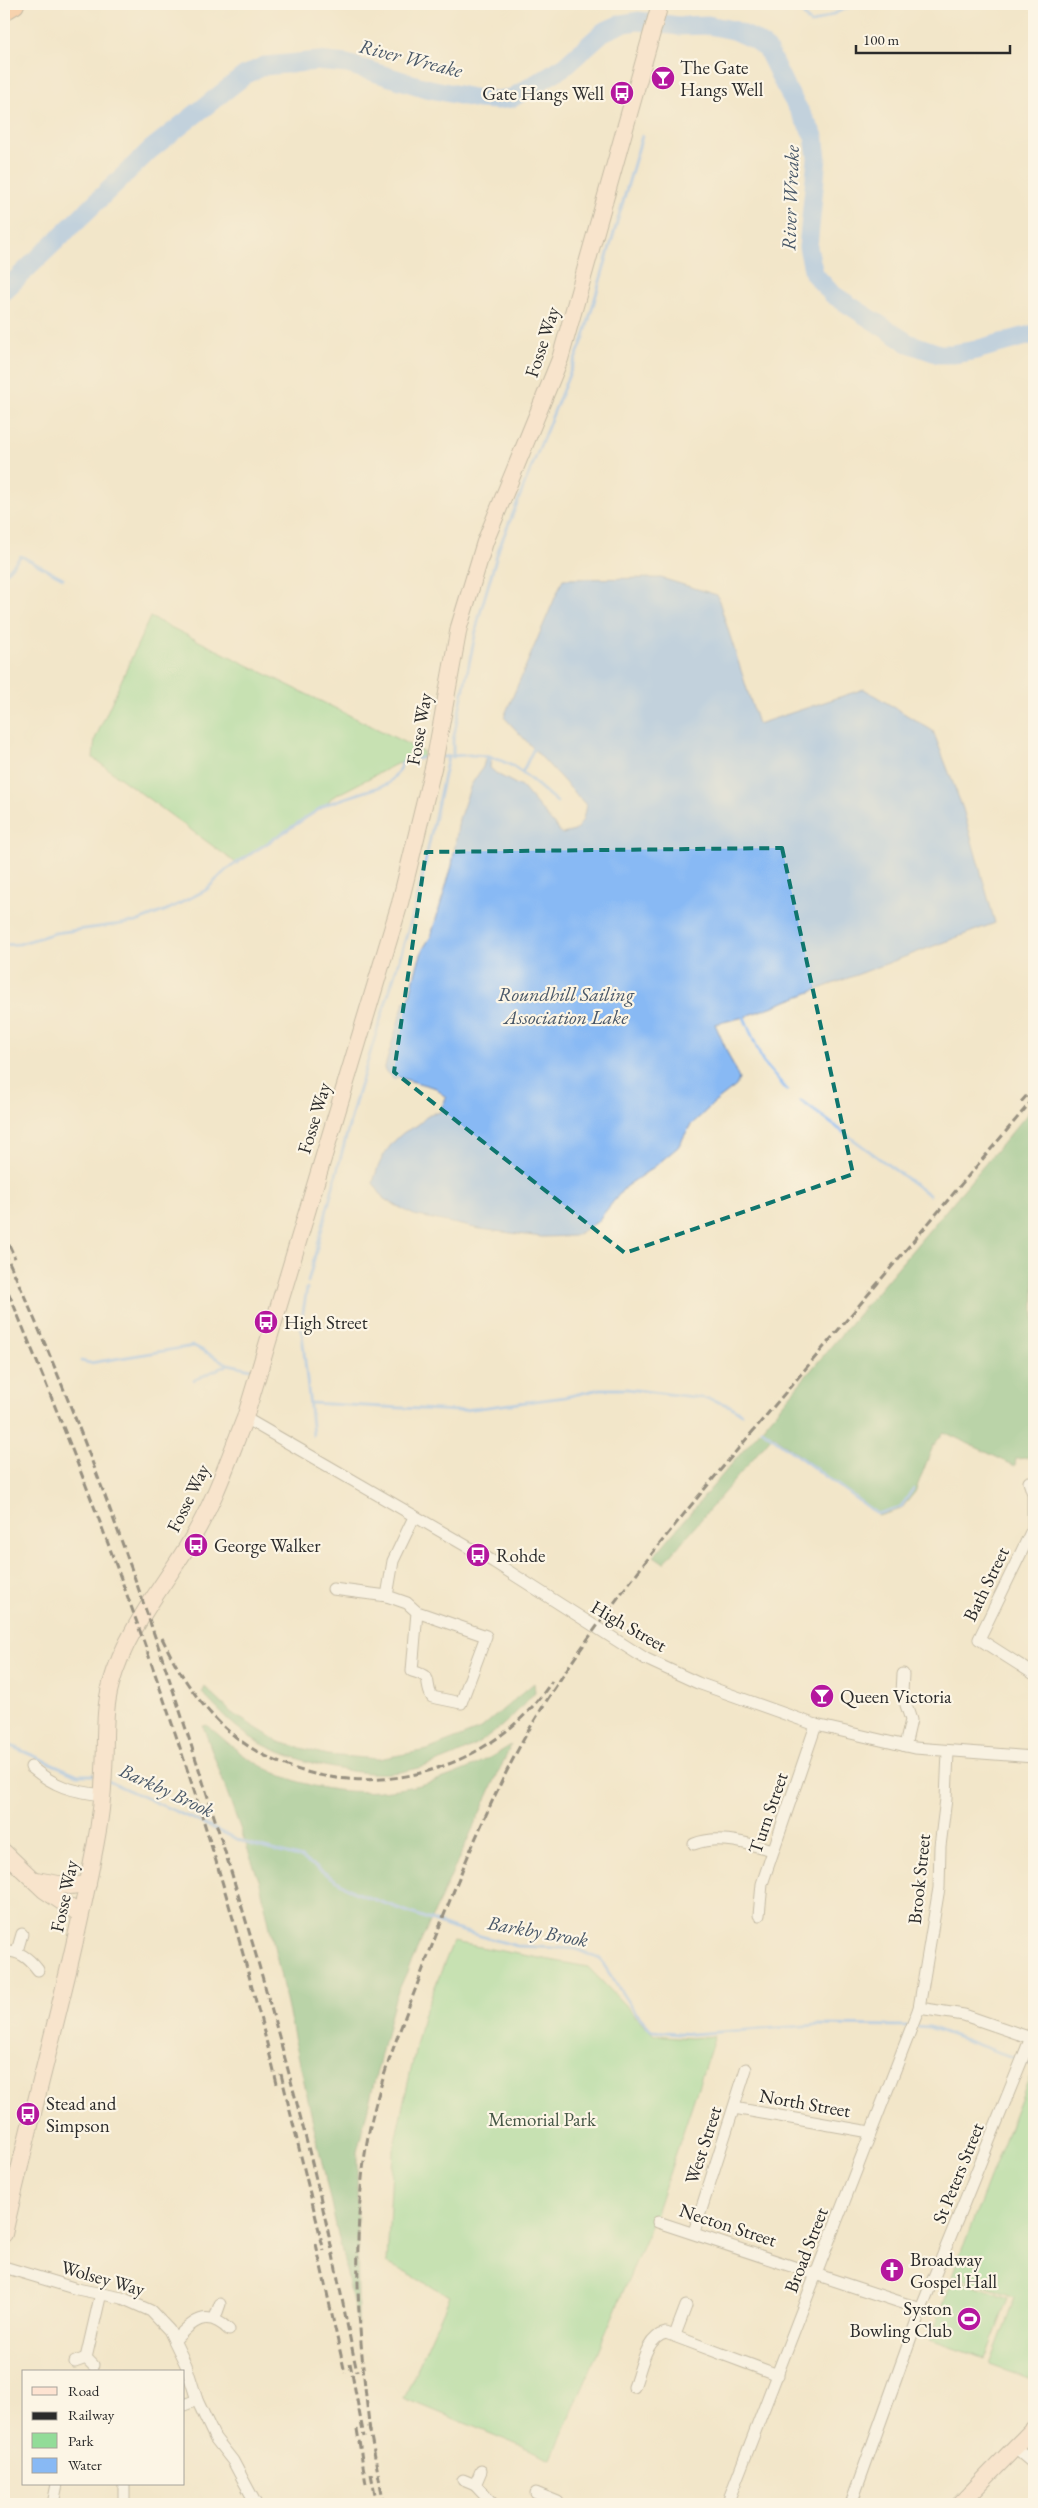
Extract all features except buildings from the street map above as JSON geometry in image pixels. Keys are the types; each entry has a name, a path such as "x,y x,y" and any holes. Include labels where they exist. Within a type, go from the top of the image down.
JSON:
{"highway":[{"path":"4,10 14,4"}],"street":[{"name":"Fosse Way","path":"4,2234 64,1996 80,1914 88,1884 103,1783 108,1701 120,1657 135,1629 194,1536 216,1491 245,1418 380,975 400,903 435,756 459,627 485,542 560,359 660,6"},
{"name":"High Street","path":"245,1418 494,1562 646,1659 698,1683 816,1725 905,1746 948,1752 1034,1757"},
{"name":"Bath Street","path":"1029,1482 1032,1494 1032,1528 979,1639 1034,1674"},
{"path":"387,1596 393,1560 414,1517"},
{"path":"333,1589 387,1596 408,1603 417,1612 486,1636 465,1697 461,1703 432,1697 429,1679 425,1675 412,1671 417,1612"},
{"path":"903,1674 902,1693 911,1720 905,1746"},
{"name":"Turn Street","path":"759,1915 762,1884 816,1725"},
{"name":"Brook Street","path":"919,2008 939,1888 940,1846 946,1799 948,1752"},
{"path":"30,1767 49,1782 66,1789 103,1783"},
{"path":"694,1844 706,1839 732,1841 773,1850"},
{"path":"4,1852 56,1899 80,1914"},
{"path":"34,1879 63,1885 88,1884"},
{"path":"17,1951 22,1934"},
{"path":"4,1951 17,1951 32,1962 38,1970"},
{"path":"919,2008 964,2015 1030,2044"},
{"name":"Broad Street","path":"727,2504 870,2132 909,2038 919,2008"},
{"name":"St Peters Street","path":"851,2504 921,2309 1030,2044"},
{"name":"West Street","path":"694,2232 746,2068"},
{"name":"North Street","path":"734,2108 870,2132"},
{"name":"Necton Street","path":"658,2222 816,2272 921,2309"},
{"name":"Wolsey Way","path":"4,2267 77,2289 122,2298 151,2311 169,2330 175,2340 186,2365 197,2400 215,2438 233,2461 256,2504"},
{"path":"84,2361 101,2293"},
{"path":"215,2318 220,2304"},
{"path":"675,2335 686,2306"},
{"path":"175,2340 194,2323 207,2318 215,2318 229,2330"},
{"path":"634,2387 653,2339 666,2333 778,2375"},
{"path":"185,2405 197,2400"},
{"path":"960,2504 1034,2428"},
{"path":"1015,2448 1034,2464"},
{"path":"475,2485 481,2471"},
{"path":"463,2480 475,2485 493,2504"},
{"path":"53,2504 57,2486"},
{"path":"124,2486 124,2504"},
{"path":"542,2498 558,2502"}],"highlighted area":[{"path":"782,848 853,1174 625,1253 394,1072 426,852"}],"green space":[{"path":"150,617 424,752 423,757 404,760 331,798 327,804 236,863 93,758 95,739"},
{"path":"1034,1106 1034,1447 1027,1458 1016,1459 1015,1466 944,1432 933,1446 915,1492 901,1509 878,1516 773,1435 664,1563 654,1556"},
{"path":"534,1683 535,1692 524,1705 499,1729 476,1745 433,1764 400,1772 383,1773 342,1770 279,1752 247,1735 223,1715 202,1693 205,1687 232,1713 279,1742 327,1755 378,1759 427,1750 480,1729"},
{"path":"207,1725 242,1754 274,1772 308,1785 343,1791 378,1791 412,1786 447,1777 480,1763 511,1745 395,1998 357,2152 358,2325 260,1883 203,1726"},
{"name":"Memorial Park","path":"453,1942 588,1967 654,2035 690,2038 715,2036 654,2219 552,2459 404,2398 450,2296 387,2263 393,2150 423,2016"},
{"path":"1029,2078 1034,2079 1034,2380 990,2364 1015,2298 952,2275"},
{"name":"Syston Bowling Club","path":"953,2278 1008,2299 985,2359 930,2340"}],"water":[{"name":"Roundhill Sailing Association Lake","path":"661,578 717,595 758,724 864,689 933,731 963,809 995,923 744,1017 715,1024 739,1079 736,1086 714,1103 690,1126 678,1147 654,1167 625,1187 597,1222 574,1236 542,1237 480,1229 414,1215 384,1199 373,1183 380,1162 392,1144 403,1133 418,1125 428,1115 439,1113 446,1098 436,1088 397,1077 394,1080 384,1070 404,1002 409,999 418,963 423,949 431,936 452,866 459,819 471,785 483,767 486,756 491,757 490,768 497,774 523,788 562,834 575,831 583,820 586,805 504,717 563,579"}],"waterway":[{"path":"795,4 811,24 856,4"},
{"name":"River Wreake","path":"4,291 150,150 245,75 264,66 318,61 347,64 426,88 478,99 497,100 512,98 565,66 603,32 621,24 638,21 679,26 708,25 733,30 753,39 767,49 785,86 814,136 817,158 808,247 814,274 832,294 908,343 939,354 972,351 1034,334"},
{"path":"453,757 453,740 479,617 499,548 583,340 642,136"},
{"path":"4,575 21,556 63,578"},
{"path":"523,771 534,748"},
{"path":"440,757 481,755 494,758 527,776 557,802"},
{"path":"4,945 19,944 55,933 136,922 169,909 206,890 226,870 327,804 388,784 404,760 429,757"},
{"path":"308,1282 356,1099 415,908 448,757"},
{"path":"744,1017 763,1062 787,1090"},
{"path":"801,1101 929,1195"},
{"path":"307,1288 301,1324 313,1435"},
{"path":"81,1361 90,1363 194,1346 228,1364 251,1369"},
{"path":"194,1380 227,1365"},
{"path":"310,1403 457,1411 565,1397 600,1389 627,1389 710,1399 730,1406 742,1414"},
{"path":"761,1429 877,1514 901,1507 913,1489"},
{"name":"Barkby Brook","path":"4,1743 78,1775 99,1775"},
{"name":"Barkby Brook","path":"108,1781 246,1843 302,1858 354,1892 455,1929 517,1946 576,1949 600,1959 631,2007 652,2031 692,2034 817,2025 908,2026"},
{"name":"Barkby Brook","path":"914,2026 929,2027 1034,2065"}],"railway":[{"path":"1021,1102 1034,1087"},
{"path":"370,2432 358,2297 360,2196 368,2135 381,2085 407,2010 461,1872 500,1784 530,1728 556,1687 583,1646 641,1568 733,1455 1034,1098"},
{"path":"4,1234 15,1258"},
{"path":"4,1251 74,1414 116,1525 213,1812 267,1993 300,2114 326,2224 357,2372"},
{"path":"4,1282 83,1478 156,1677 221,1879 251,1981 277,2084"},
{"path":"162,1638 178,1669 198,1698 234,1736 248,1746 287,1766 328,1777 371,1780 413,1775 454,1762 491,1742 525,1715 552,1681"},
{"path":"281,2074 324,2251"},
{"path":"316,2244 345,2373"},
{"path":"350,2363 364,2437"},
{"path":"369,2426 384,2504"},
{"path":"357,2429 366,2484"},
{"path":"371,2474 377,2504"}],"place":[{"name":"The Gate Hangs Well","path":"663,78"},
{"name":"Gate Hangs Well","path":"622,93"},
{"name":"High Street","path":"266,1322"},
{"name":"George Walker","path":"196,1545"},
{"name":"Rohde","path":"478,1555"},
{"name":"Queen Victoria","path":"822,1696"},
{"name":"Stead and Simpson","path":"28,2114"},
{"name":"Broadway Gospel Hall","path":"892,2270"},
{"name":"Syston Bowling Club","path":"969,2319"}]}
